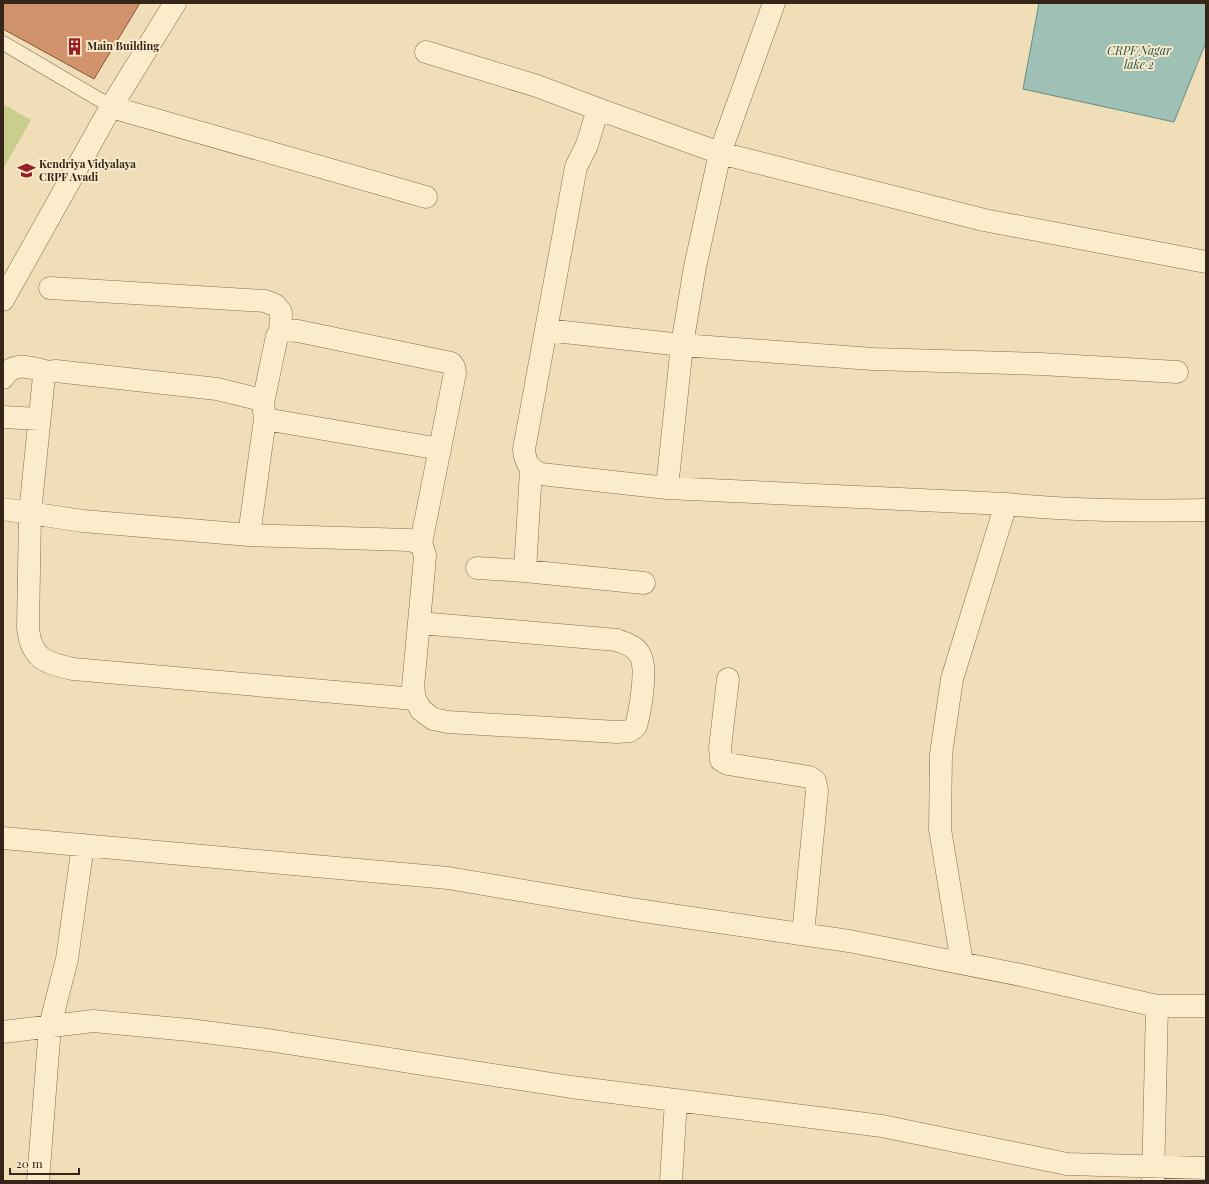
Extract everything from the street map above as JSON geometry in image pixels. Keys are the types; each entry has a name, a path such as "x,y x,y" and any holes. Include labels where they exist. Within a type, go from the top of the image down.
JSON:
{"street":[{"path":"3,300 109,106 175,3"},
{"path":"667,488 682,345 695,267 720,153 774,3"},
{"path":"426,52 538,86 720,153 984,220 1206,262"},
{"path":"109,106 426,197"},
{"path":"525,572 531,470 525,459 524,449 576,167 587,145 598,109"},
{"path":"50,288 265,301 275,305 280,312 280,332 277,336 264,411 249,535"},
{"path":"280,332 285,330 298,331 451,363 454,367 455,373 421,543 425,555 413,687 415,699 421,710 433,719 448,722 617,732 630,731 636,726 639,717 644,670 641,655 634,647 617,640 419,623"},
{"path":"546,330 682,345 873,359 1041,364 1177,372"},
{"path":"3,378 11,368 27,367 48,372 56,371 119,377 217,389 251,396 264,411 440,449"},
{"path":"48,372 44,376 43,381 30,513 29,639 34,650 41,658 52,664 73,669 415,699"},
{"path":"3,417 39,419"},
{"path":"531,470 541,474 667,488 1006,504 1038,507 1133,510 1206,510"},
{"path":"962,963 940,829 941,754 952,679 1006,504"},
{"path":"3,509 83,521 249,535 409,540 421,543"},
{"path":"477,568 644,583"},
{"path":"728,679 720,748 721,760 728,764 738,766 809,776 815,781 817,791 803,934"},
{"path":"3,838 448,878 637,910 849,941 962,963 1157,1006 1206,1006"},
{"path":"38,1181 50,1026 67,959 83,845"},
{"path":"1153,1174 1157,1006"},
{"path":"3,1032 93,1021 189,1030 268,1040 571,1087 882,1126 1067,1164 1153,1174 1206,1168"},
{"path":"671,1181 676,1100"}],"lane":[{"path":"3,43 109,106"}],"green space":[{"path":"3,104 31,120 3,169"}],"water":[{"name":"CRPF Nagar lake 2","path":"1039,3 1206,3 1206,42 1174,122 1023,89"}],"building":[{"name":"Main Building","path":"3,3 140,3 94,79 3,29"}],"place":[{"name":"Main Building","path":"74,46"},
{"name":"Kendriya Vidyalaya CRPF Avadi","path":"26,170"}]}
